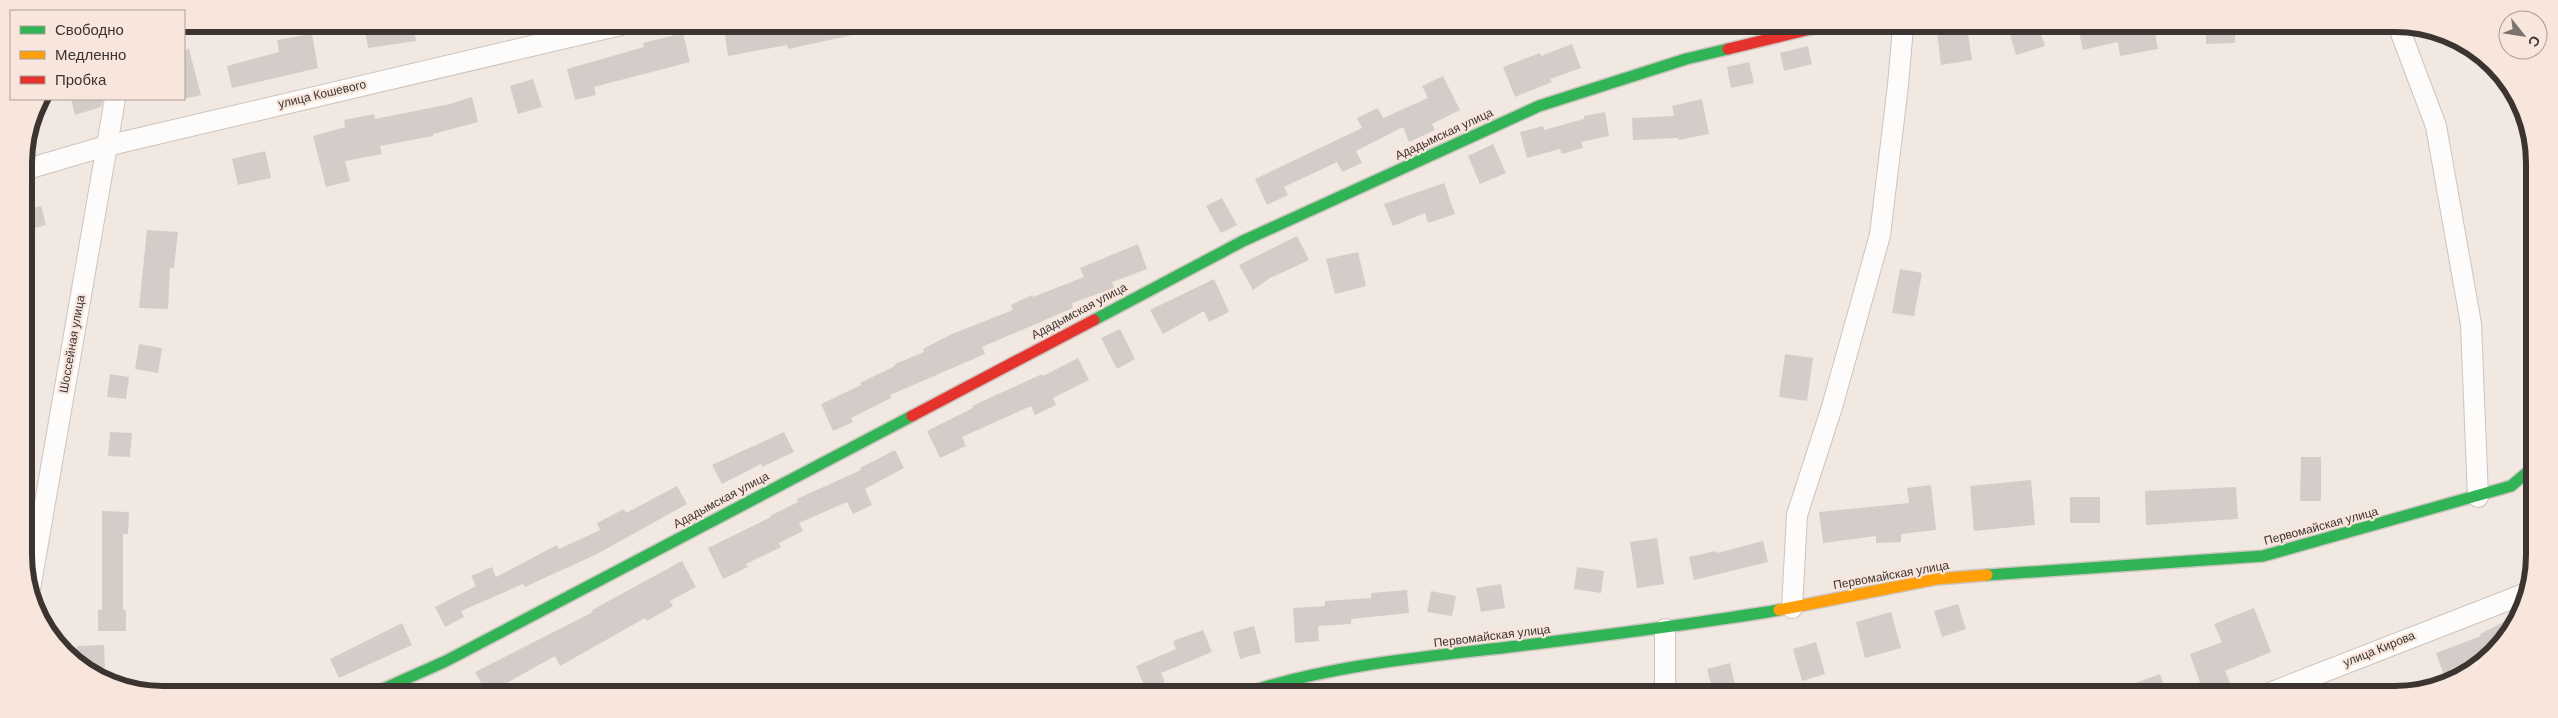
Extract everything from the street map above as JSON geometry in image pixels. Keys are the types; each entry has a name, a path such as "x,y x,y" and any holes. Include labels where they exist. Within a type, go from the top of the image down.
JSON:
{"street":[{"name":"улица Кошевого","path":"33,167 106,146 587,33"},
{"name":"Ададымская улица","path":"390,686 446,661 1243,241 1539,106 1686,59 1795,33"},
{"path":"1792,608 1797,514 1832,407 1880,235 1902,33"},
{"path":"2401,33 2436,126 2471,324 2478,497"},
{"name":"Шоссейная улица","path":"34,568 115,100"},
{"name":"Первомайская улица","path":"1269,686 1292,678 1446,654 1665,629 1792,608 1936,579 2263,556 2478,497 2511,486 2526,473"},
{"name":"улица Кирова","path":"2290,685 2519,596"},
{"path":"1665,629 1665,685"}],"building":[{"path":"366,33 415,33 416,41 368,48"},
{"path":"683,33 690,62 594,87 596,95 575,100 567,69 644,47 643,43"},
{"path":"725,33 862,33 788,49 787,45 728,56"},
{"path":"1937,33 1968,33 1972,60 1941,65"},
{"path":"2009,33 2041,33 2045,46 2016,55"},
{"path":"2079,33 2155,33 2158,49 2120,56 2118,42 2083,50"},
{"path":"2206,33 2235,33 2235,43 2206,44"},
{"path":"312,34 318,68 232,88 227,66 279,52 277,40"},
{"path":"1572,44 1581,68 1550,79 1552,82 1515,97 1503,67 1540,53 1541,56"},
{"path":"1808,46 1812,64 1784,71 1780,53"},
{"path":"189,49 201,95 185,99 185,50"},
{"path":"1749,62 1754,83 1731,88 1727,67"},
{"path":"1443,76 1460,110 1432,124 1435,130 1409,142 1403,127 1356,151 1362,163 1342,172 1337,162 1284,187 1288,195 1267,205 1255,179 1362,128 1357,118 1378,108 1383,118 1428,98 1422,86"},
{"path":"533,79 542,107 518,114 510,86"},
{"path":"472,97 478,122 433,134 433,136 380,146 382,154 345,161 350,181 326,187 313,136 345,127 344,120 374,114 375,119 450,104"},
{"path":"1702,99 1709,134 1679,140 1678,138 1633,140 1632,118 1674,116 1672,106"},
{"path":"71,100 103,100 101,107 75,115"},
{"path":"1605,112 1609,136 1581,142 1583,148 1562,154 1560,149 1527,158 1520,132 1543,126 1544,130 1584,119 1584,116"},
{"path":"1493,144 1506,173 1480,184 1468,156"},
{"path":"265,151 271,178 238,185 232,159"},
{"path":"1444,183 1455,214 1428,223 1425,213 1393,226 1384,204"},
{"path":"1222,198 1237,225 1221,233 1206,206"},
{"path":"41,206 46,225 33,229 33,208"},
{"path":"147,230 178,232 174,268 170,268 168,309 139,308"},
{"path":"1297,236 1309,260 1270,278 1253,290 1239,265"},
{"path":"1138,244 1147,269 1112,282 1114,288 1072,303 1073,308 982,347 985,354 890,395 891,398 851,418 853,422 833,431 821,404 861,385 860,383 895,366 895,364 924,352 923,349 952,334 1013,310 1011,305 1032,295 1033,297 1084,277 1080,268"},
{"path":"1358,252 1366,286 1335,294 1326,259"},
{"path":"1900,269 1922,273 1914,316 1892,313"},
{"path":"1214,279 1229,312 1209,322 1204,311 1163,334 1150,310"},
{"path":"1120,329 1135,359 1117,369 1101,338"},
{"path":"139,344 162,348 158,373 135,369"},
{"path":"1785,354 1813,358 1807,401 1779,397"},
{"path":"1078,358 1089,380 1053,398 1056,405 1035,415 1031,406 962,437 966,446 940,458 927,431 973,408 972,406 1042,374 1043,376"},
{"path":"110,374 129,377 126,399 107,397"},
{"path":"110,432 132,433 130,457 108,456"},
{"path":"784,432 794,452 762,467 761,464 722,484 712,465"},
{"path":"895,450 904,468 865,489 872,505 853,514 847,502 799,523 803,531 779,543 781,547 746,564 748,567 723,579 708,548 771,517 798,502 797,499 861,470 860,468"},
{"path":"2301,457 2321,457 2321,501 2300,501"},
{"path":"2031,480 2035,525 1974,531 1970,486"},
{"path":"1931,485 1936,530 1901,534 1901,542 1876,543 1876,536 1823,543 1819,512 1909,503 1907,488"},
{"path":"677,486 687,504 597,554 525,587 523,584 461,611 464,617 445,627 435,607 476,586 471,576 492,567 496,577 557,545 559,549 600,530 597,523 624,509 626,513"},
{"path":"2236,487 2238,519 2146,525 2145,491"},
{"path":"2070,497 2100,497 2100,523 2070,523"},
{"path":"102,511 129,512 128,534 123,534 123,610 126,610 126,631 98,631 98,610 102,610"},
{"path":"1657,538 1664,584 1637,588 1630,542"},
{"path":"1763,541 1768,562 1694,580 1689,557 1716,551 1717,553"},
{"path":"682,561 696,587 670,601 673,606 647,621 645,618 560,666 555,656 505,684 506,686 483,686 475,672 593,612 592,610"},
{"path":"1577,567 1604,571 1601,593 1574,589"},
{"path":"1501,584 1505,608 1481,612 1476,588"},
{"path":"1407,590 1409,613 1351,619 1351,624 1318,626 1319,641 1295,643 1293,608 1325,606 1325,601 1371,598 1371,593"},
{"path":"1431,591 1456,596 1452,616 1427,612"},
{"path":"1958,604 1966,629 1942,637 1934,611"},
{"path":"2254,608 2271,652 2225,671 2231,685 2201,685 2190,654 2222,642 2214,624"},
{"path":"1891,612 1901,648 1865,658 1856,622"},
{"path":"2505,621 2506,623 2499,634 2474,659 2444,676 2436,653 2481,636 2480,634"},
{"path":"402,623 412,645 339,678 330,659"},
{"path":"1254,626 1261,653 1240,659 1233,632"},
{"path":"1203,630 1212,652 1161,673 1165,682 1157,686 1144,686 1136,666 1176,649 1173,641"},
{"path":"1816,642 1825,674 1802,681 1793,649"},
{"path":"104,645 105,668 99,668 77,653 77,646"},
{"path":"1730,663 1735,685 1711,685 1707,669"},
{"path":"2160,674 2164,685 2130,685"}],"traffic: fast":[{"path":"1094,320 1243,241 1539,106 1686,59 1728,49"},
{"path":"390,686 446,661 912,416"},
{"path":"1987,575 2263,556 2511,486 2526,473"},
{"path":"1271,686 1313,675 1378,663 1644,630 1779,610"}],"traffic: slow":[{"path":"1779,610 1936,579 1987,575"}],"traffic: jam":[{"path":"1728,49 1794,33"},
{"path":"912,416 1094,320"}]}
